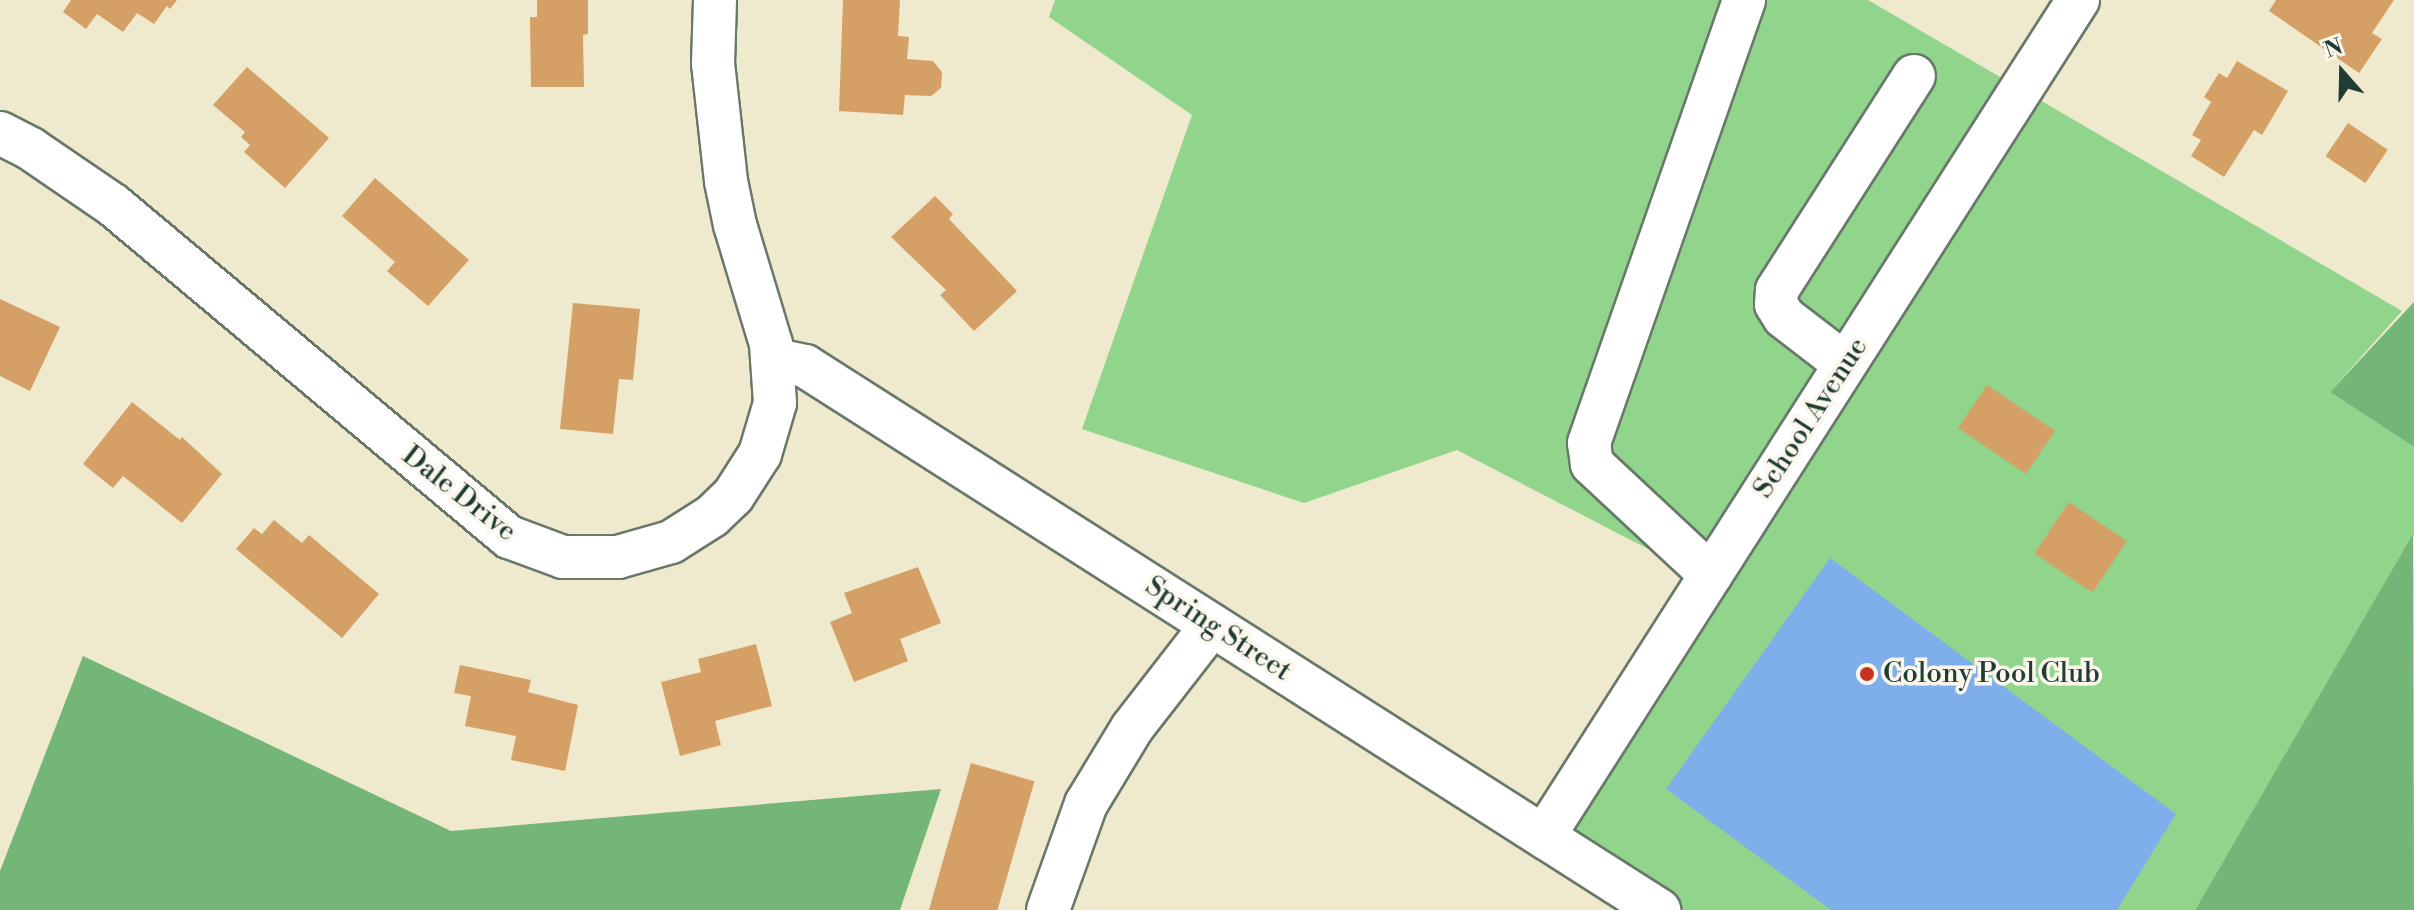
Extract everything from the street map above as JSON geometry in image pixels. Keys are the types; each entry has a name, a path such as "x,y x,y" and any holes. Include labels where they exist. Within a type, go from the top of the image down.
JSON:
{"street":[{"name":"Dale Drive","path":"0,133 31,149 113,205 509,537 563,557 618,557 649,551 671,542 712,516 733,496 760,454 771,426 775,403 772,359 761,302 735,225 726,181 713,64 715,0"},
{"path":"1711,575 1592,464 1589,443 1744,0"},
{"name":"School Avenue","path":"1544,836 2078,0"},
{"path":"1845,364 1784,317 1776,304 1777,290 1914,76"},
{"name":"Spring Street","path":"772,359 805,366 1659,910"},
{"path":"1048,910 1086,804 1132,728 1212,625"}],"green space":[{"path":"1055,0 1868,0 2402,311 2330,392 2414,447 2414,534 2195,910 1684,910 1569,838 1703,596 1650,550 1457,450 1304,503 1082,429 1192,115 1049,17"},
{"path":"2414,302 2414,447 2330,392"},
{"path":"2413,534 2414,910 2195,910"},
{"path":"83,656 451,831 941,789 900,910 0,910 0,871"}],"water":[{"name":"Colony Pool Club","path":"1830,558 2176,814 2117,910 1831,910 1666,789"}],"building":[{"path":"71,0 177,0 170,9 167,6 154,24 137,13 123,32 97,14 86,29 63,12"},
{"path":"537,0 588,0 588,34 583,35 584,87 531,87 530,17 537,17"},
{"path":"843,0 900,0 898,36 909,37 907,59 933,61 942,72 941,88 931,96 905,95 903,115 839,111"},
{"path":"2276,0 2394,0 2372,33 2382,39 2359,73 2269,11"},
{"path":"2237,61 2288,91 2262,135 2254,130 2224,177 2191,156 2201,140 2192,135 2211,102 2204,97 2219,73 2227,78"},
{"path":"247,67 329,138 285,188 244,152 250,145 241,137 245,132 213,105"},
{"path":"2348,123 2388,150 2365,183 2326,156"},
{"path":"375,178 469,260 428,306 387,271 395,262 342,216"},
{"path":"935,196 953,214 949,219 1017,291 974,331 940,295 946,290 891,237"},
{"path":"0,299 60,327 30,391 0,376"},
{"path":"573,303 640,309 633,380 619,379 613,434 560,429"},
{"path":"1987,385 2055,431 2026,474 1958,428"},
{"path":"132,402 180,440 182,437 222,474 182,523 123,476 113,488 83,464"},
{"path":"2069,502 2127,541 2092,593 2034,553"},
{"path":"274,520 302,543 309,535 379,594 342,638 236,549 254,528 262,534"},
{"path":"918,567 941,623 900,639 908,661 854,682 830,622 852,613 844,593"},
{"path":"756,644 772,706 715,721 721,745 680,756 661,682 701,672 698,659"},
{"path":"460,665 531,680 528,692 578,705 565,771 511,760 516,736 465,726 471,696 454,693"},
{"path":"971,763 1034,781 998,910 929,910"}],"place":[{"name":"Colony Pool Club","path":"1867,674"}]}
